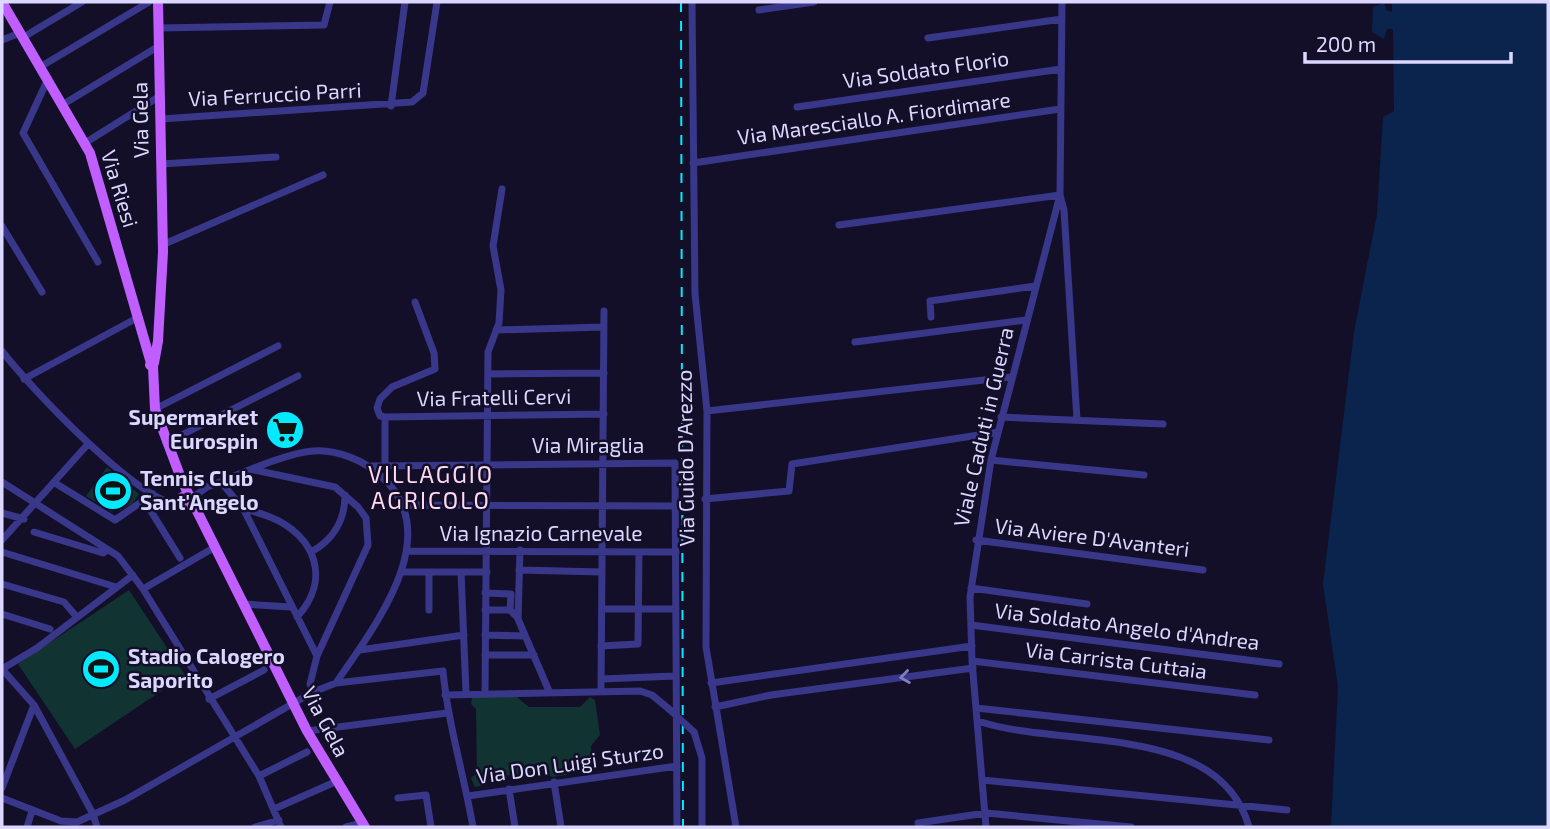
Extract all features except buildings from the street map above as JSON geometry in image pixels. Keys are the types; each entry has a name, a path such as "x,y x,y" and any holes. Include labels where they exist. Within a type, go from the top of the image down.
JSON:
{"main road":[{"name":"Via Riesi","path":"2,2 90,153 137,318 153,364"},
{"name":"Via Gela","path":"158,2 162,245 158,341 153,364 155,409 182,481 186,500 215,547 307,731 363,825"}],"street":[{"path":"2,40 21,35 82,2"},
{"path":"40,67 149,2"},
{"path":"159,28 324,25 330,2"},
{"path":"391,106 405,2"},
{"name":"Via Ferruccio Parri","path":"160,120 391,106 412,102 423,93 437,2"},
{"name":"Via Guido D'Arezzo","path":"692,2 695,294 707,411 705,604 711,683 736,827"},
{"path":"759,10 814,2"},
{"path":"1062,2 1060,195 1064,210 1077,420"},
{"path":"928,38 1062,19"},
{"path":"62,106 159,46"},
{"name":"Via Soldato Florio","path":"797,107 1061,69"},
{"path":"47,81 23,133 98,262"},
{"path":"85,144 160,96"},
{"name":"Via Maresciallo A. Fiordimare","path":"693,163 1060,109"},
{"path":"161,164 276,157"},
{"path":"162,245 323,175"},
{"path":"485,692 488,352 496,330 500,290 493,246 502,189"},
{"path":"839,225 1060,195"},
{"name":"Viale Caduti in Guerra","path":"986,827 972,665 971,588 976,540 1001,417 1060,195"},
{"path":"2,226 43,292"},
{"path":"931,317 930,301 1035,286"},
{"path":"384,465 385,417 380,416 377,408 385,393 435,369 435,353 415,302"},
{"path":"601,690 604,311"},
{"path":"24,379 137,318"},
{"path":"855,342 1026,320"},
{"path":"496,330 604,327"},
{"path":"155,409 278,346"},
{"path":"2,351 24,379 88,444 153,494 166,500 186,500 207,487 315,450 338,454 372,467 394,487 405,505 408,528 407,551 401,572 360,650 336,683"},
{"path":"488,374 604,373"},
{"path":"166,443 298,376"},
{"path":"707,411 1011,377"},
{"name":"Via Fratelli Cervi","path":"385,417 604,414"},
{"path":"1001,417 1163,424"},
{"path":"705,499 789,491 792,464 998,432"},
{"path":"2,540 88,444"},
{"path":"991,460 1144,475"},
{"name":"Via Miraglia","path":"372,467 675,464 677,827"},
{"path":"254,470 335,487 361,511 369,530 368,545 317,656 310,684 313,692"},
{"path":"182,481 191,486 207,487"},
{"path":"2,482 118,556 134,575 259,776 280,823 255,827"},
{"path":"221,482 244,510 317,656"},
{"path":"55,483 116,520 153,494"},
{"path":"311,552 330,539 344,512 345,495"},
{"path":"144,500 180,558"},
{"path":"405,505 676,506"},
{"path":"344,512 349,509 361,511"},
{"path":"244,510 251,510 295,529 311,552 314,585 308,601 297,617"},
{"path":"2,513 23,519"},
{"path":"34,532 103,553 108,550"},
{"name":"Via Aviere D'Avanteri","path":"976,540 1203,570"},
{"path":"143,589 215,547"},
{"path":"518,619 520,550"},
{"name":"Via Ignazio Carnevale","path":"407,551 676,552"},
{"path":"2,552 117,587"},
{"path":"601,646 638,645 639,552"},
{"path":"519,570 602,572"},
{"path":"401,572 487,572"},
{"path":"429,572 429,610"},
{"path":"461,572 466,693"},
{"path":"97,827 93,814 34,705 2,669 37,648 76,616 134,575"},
{"path":"2,584 64,603 76,616"},
{"path":"971,588 1087,604"},
{"path":"485,593 510,594 510,610 518,619 549,691"},
{"path":"244,604 291,607"},
{"path":"602,609 676,608"},
{"path":"485,610 510,610"},
{"path":"2,614 50,629"},
{"name":"Via Soldato Angelo d'Andrea","path":"971,625 1279,664"},
{"path":"360,650 464,635"},
{"path":"485,635 525,636"},
{"path":"711,683 972,646"},
{"path":"485,655 534,655"},
{"name":"Via Carrista Cuttaia","path":"715,707 771,695 972,665 1255,695"},
{"path":"209,699 264,670"},
{"path":"2,798 32,811 69,822 125,800 313,692 336,683 443,671 447,713 468,796 472,827"},
{"path":"601,679 675,676"},
{"name":"Via Don Luigi Sturzo","path":"445,695 601,690 640,691 652,695 694,732 699,740 702,758 702,827"},
{"path":"2,788 34,705"},
{"path":"976,708 1269,740"},
{"path":"307,731 447,713"},
{"path":"978,721 1006,730 1047,737 1152,747 1189,761 1230,791 1249,827"},
{"path":"259,776 307,752"},
{"name":"Via Don Luigi Sturzo","path":"468,796 677,766"},
{"path":"982,780 1287,810"},
{"path":"274,809 335,782"},
{"path":"554,782 561,827"},
{"path":"509,789 515,827"},
{"path":"398,798 426,795 431,827"},
{"path":"26,827 32,811"},
{"path":"918,823 986,813 1131,827"},
{"path":"346,827 363,825"}],"green space":[{"name":"Tennis Club Sant'Angelo","path":"107,467 139,494 133,503 120,511 114,508 112,512 86,496"},
{"name":"Stadio Calogero Saporito","path":"129,590 185,675 75,749 18,664"},
{"path":"472,697 517,697 529,707 580,707 590,697 595,700 600,735 591,746 592,764 575,765 566,775 552,777 543,771 486,778 481,786 475,787 471,778 477,773 476,709 471,704"}],"water":[{"path":"1392,2 1548,2 1548,827 1331,827 1338,687 1323,584 1354,332 1377,214 1383,117 1394,111 1393,29 1387,29 1384,39 1372,32 1373,7 1384,3 1387,11 1392,12"}],"railway":[{"path":"681,2 683,827"}],"place":[{"name":"Supermarket Eurospin","path":"285,430"},
{"name":"Tennis Club Sant'Angelo","path":"113,491"},
{"name":"Stadio Calogero Saporito","path":"101,669"}],"district":[{"name":"VILLAGGIO AGRICOLO","path":"431,488"}]}
